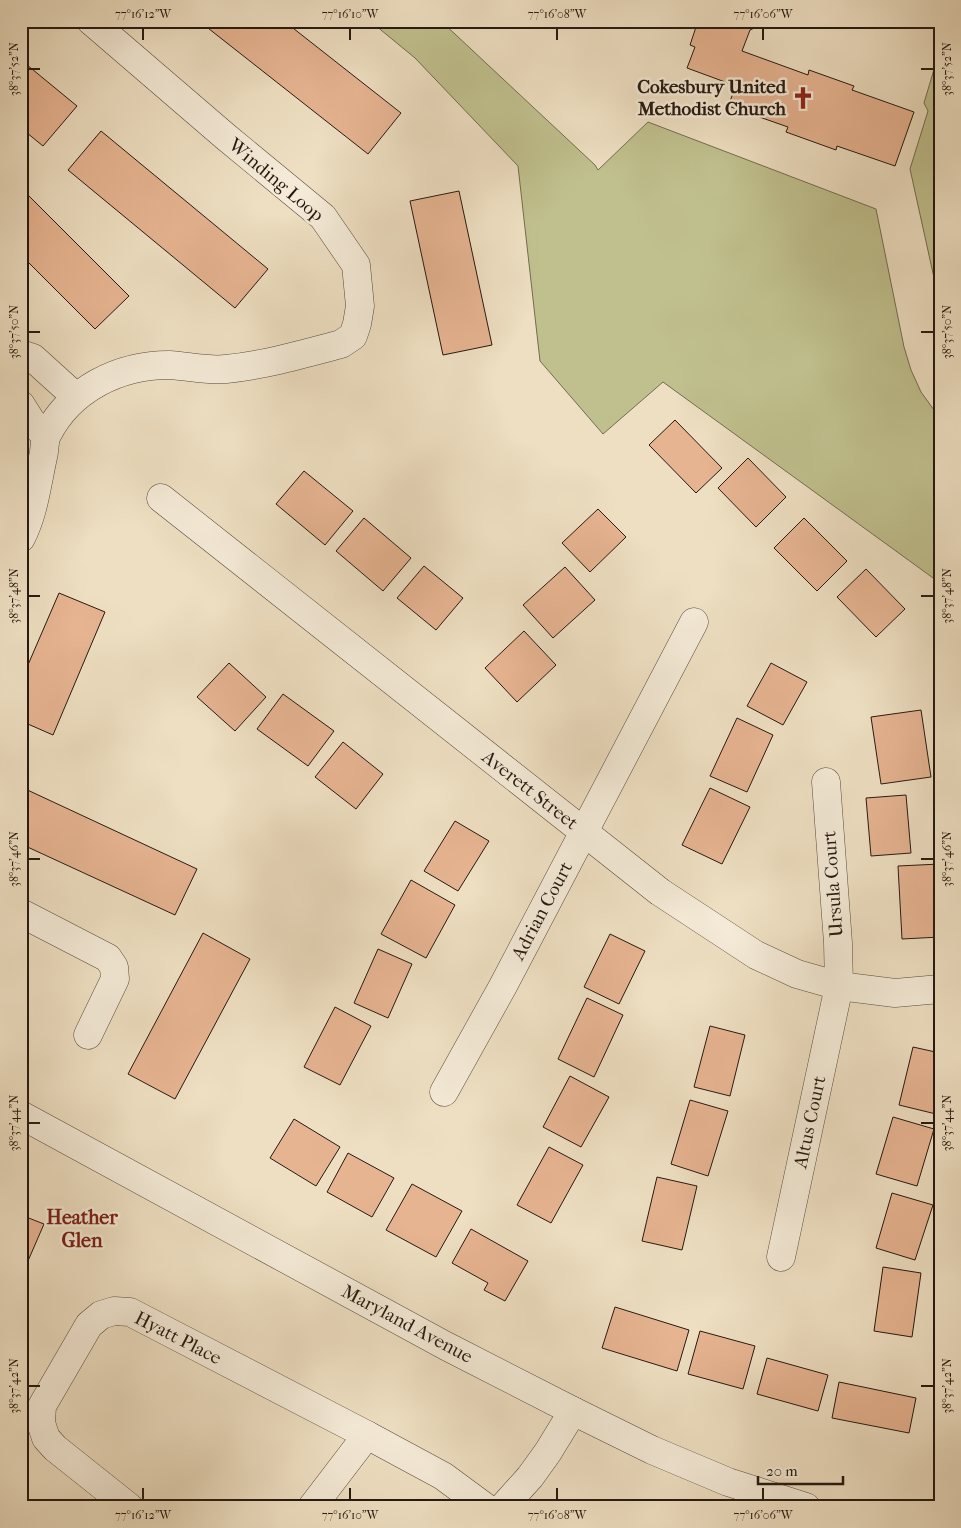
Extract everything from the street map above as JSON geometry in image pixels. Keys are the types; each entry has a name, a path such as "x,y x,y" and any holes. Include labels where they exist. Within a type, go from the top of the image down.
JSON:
{"street":[{"name":"Winding Loop","path":"21,538 27,526 43,458 46,436 76,397 123,371 144,366 170,365 222,369 255,366 341,344 353,336 360,306 356,265 323,217 91,21"},
{"path":"21,354 33,358 76,397"},
{"path":"21,405 31,421 46,436"},
{"name":"Averett Street","path":"161,498 660,892 756,955 797,974 839,986 895,993 940,989"},
{"name":"Adrian Court","path":"444,1092 503,986 694,622"},
{"name":"Ursula Court","path":"826,782 838,943 839,986"},
{"path":"21,913 108,958 114,967 115,978 88,1035"},
{"name":"Altus Court","path":"781,1257 839,986"},
{"name":"Maryland Avenue","path":"21,1115 446,1346 573,1411 652,1450 720,1478 806,1507"},
{"name":"Hyatt Place","path":"129,1507 55,1448 46,1438 41,1422 42,1406 89,1325 102,1315 114,1311 130,1312 367,1435 443,1476 485,1507"},
{"path":"503,1507 530,1477 573,1411"},
{"path":"312,1507 367,1435"}],"green space":[{"path":"370,21 441,21 595,165 598,170 648,122 876,209 904,347 911,370 921,392 934,410 940,414 940,583 663,382 603,434 540,361 518,166 415,58"},
{"path":"940,60 940,305 910,169 928,111 924,103 935,66"}],"building":[{"path":"199,21 284,21 401,113 368,154"},
{"name":"Cokesbury United Methodist Church","path":"698,21 769,21 750,30 742,51 808,75 809,70 854,86 852,90 914,112 895,166 837,146 836,150 786,132 788,127 728,106 736,86 687,68 695,47 690,45"},
{"path":"21,60 77,106 43,146 21,128"},
{"path":"101,131 268,269 235,308 68,170"},
{"path":"21,188 129,296 95,329 21,255"},
{"path":"459,191 492,345 443,355 410,201"},
{"path":"675,420 722,468 696,493 649,445"},
{"path":"748,458 786,497 756,527 718,488"},
{"path":"304,471 353,511 325,545 276,504"},
{"path":"598,509 626,537 590,572 562,543"},
{"path":"364,518 411,558 383,591 336,551"},
{"path":"804,518 847,561 817,591 774,548"},
{"path":"424,566 463,598 436,630 397,598"},
{"path":"565,567 595,600 553,638 523,605"},
{"path":"866,569 905,609 876,637 837,597"},
{"path":"59,593 105,612 53,735 21,721 21,681"},
{"path":"524,631 556,665 517,702 485,668"},
{"path":"229,663 266,697 235,731 197,697"},
{"path":"771,663 807,682 783,725 747,706"},
{"path":"283,694 334,731 308,766 257,729"},
{"path":"921,710 931,777 881,784 871,717"},
{"path":"737,718 773,735 747,792 710,776"},
{"path":"343,742 383,774 356,809 315,777"},
{"path":"21,787 197,869 175,915 21,844"},
{"path":"710,788 750,807 722,864 682,845"},
{"path":"906,795 911,853 871,856 866,798"},
{"path":"455,821 489,841 458,891 424,871"},
{"path":"940,864 940,891 938,891 940,937 902,939 898,866"},
{"path":"411,880 455,905 426,958 381,934"},
{"path":"203,933 250,959 175,1099 128,1074"},
{"path":"610,934 645,951 619,1004 584,987"},
{"path":"378,949 412,964 388,1018 354,1003"},
{"path":"587,998 623,1015 594,1077 558,1059"},
{"path":"335,1007 371,1026 340,1085 304,1067"},
{"path":"710,1026 745,1035 730,1096 694,1087"},
{"path":"913,1047 940,1053 940,1100 936,1114 899,1105"},
{"path":"570,1076 609,1097 581,1147 543,1127"},
{"path":"690,1100 728,1111 708,1176 671,1164"},
{"path":"893,1117 934,1129 917,1186 876,1174"},
{"path":"294,1119 340,1147 316,1186 270,1158"},
{"path":"549,1147 583,1165 551,1223 517,1205"},
{"path":"348,1153 394,1178 372,1217 327,1192"},
{"path":"657,1177 697,1186 682,1250 642,1241"},
{"path":"412,1184 462,1211 436,1257 386,1230"},
{"path":"892,1193 933,1205 915,1260 876,1248"},
{"path":"21,1215 44,1224 21,1277"},
{"path":"471,1229 528,1261 505,1301 484,1290 488,1283 452,1263"},
{"path":"883,1267 921,1273 912,1337 874,1331"},
{"path":"615,1307 689,1330 677,1371 602,1348"},
{"path":"700,1331 755,1346 743,1389 688,1374"},
{"path":"767,1358 828,1375 818,1411 757,1394"},
{"path":"839,1382 916,1398 909,1433 832,1418"},
{"path":"394,1500 403,1507 388,1507"}],"place":[{"name":"Cokesbury United Methodist Church","path":"803,98"}],"district":[{"name":"Heather Glen","path":"82,1228"}]}
